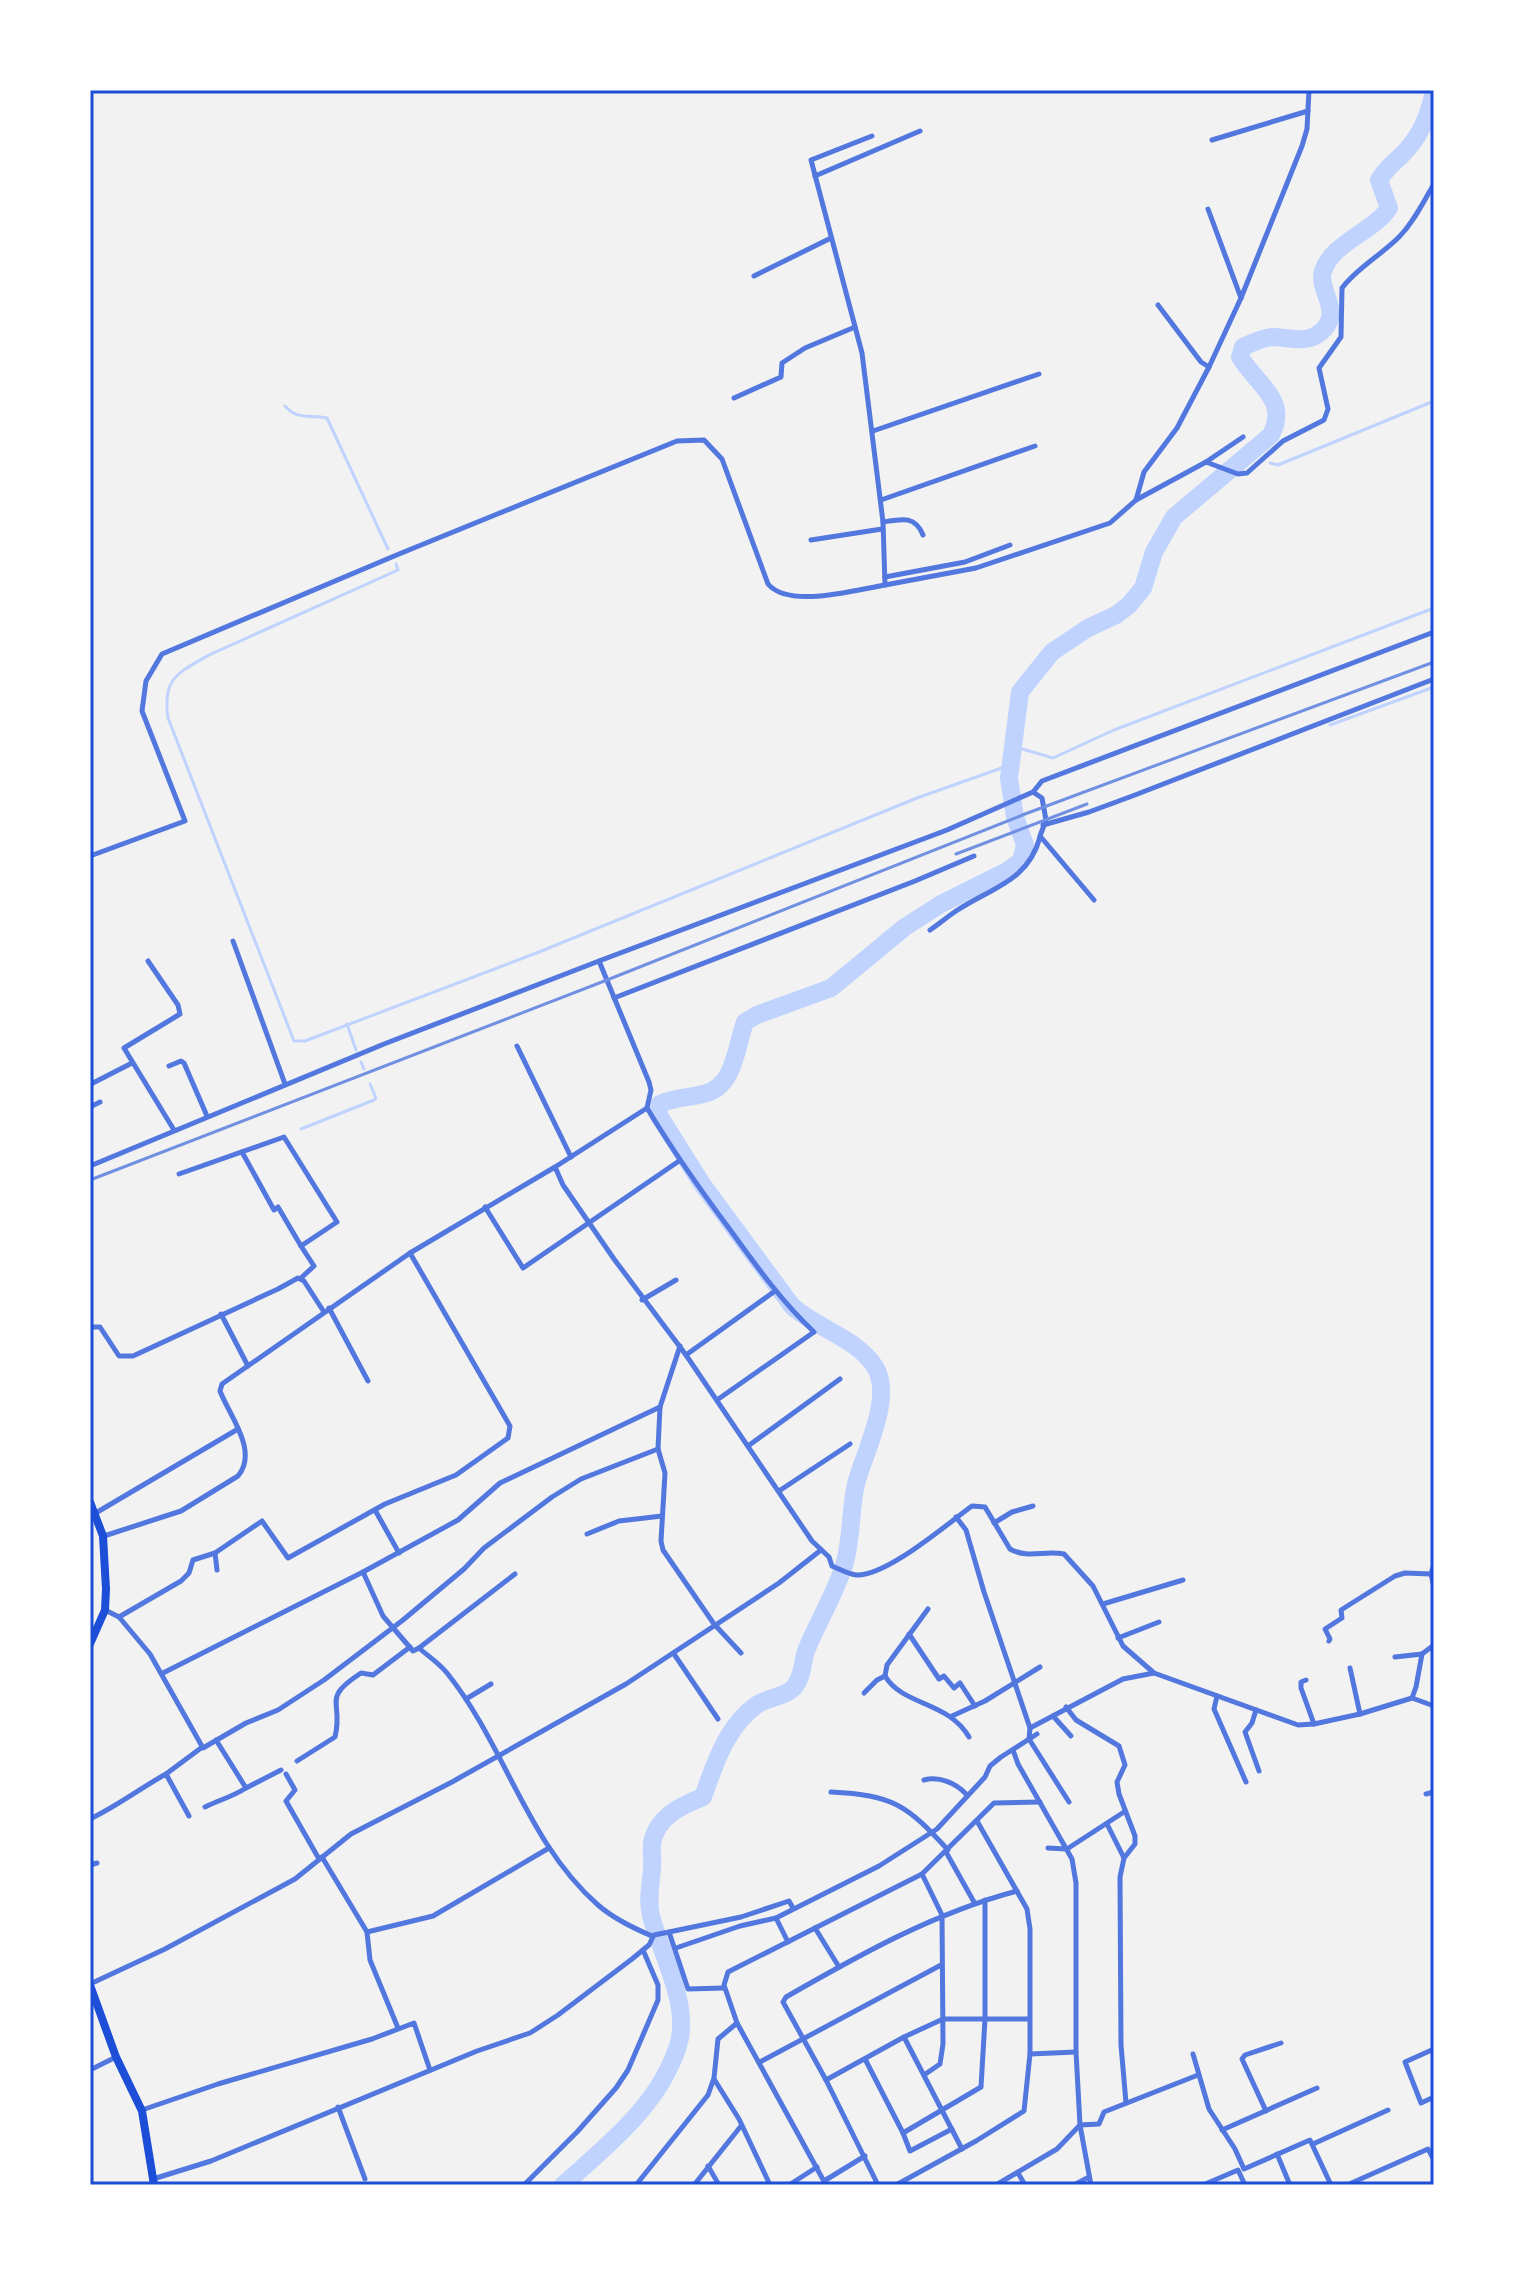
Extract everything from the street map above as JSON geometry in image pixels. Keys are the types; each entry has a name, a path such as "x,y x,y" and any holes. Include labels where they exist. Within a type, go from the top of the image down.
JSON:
{"main road":[{"path":"90,1502 103,1536 106,1589 105,1610 90,1644"},
{"path":"90,1985 116,2057 142,2111 154,2182"}],"street":[{"path":"1136,500 1144,472 1177,428 1205,364 1241,298 1302,146 1307,129 1303,112 1309,90"},
{"path":"1212,140 1303,112"},
{"path":"815,176 920,131"},
{"path":"872,136 811,160 862,353 880,500 885,585"},
{"path":"1206,462 1238,474 1251,470 1283,441 1324,420 1328,409 1318,374 1341,337 1342,288 1360,267 1400,236 1414,220 1434,184"},
{"path":"1208,209 1241,298"},
{"path":"754,276 831,238"},
{"path":"1158,305 1205,364"},
{"path":"734,398 781,377 782,363 793,355 855,327"},
{"path":"873,431 1039,374"},
{"path":"90,856 185,821 142,711 146,681 162,654 677,441 704,440 722,459 768,584 775,592 804,597 961,572 1110,523 1136,500 1206,462 1243,437"},
{"path":"880,500 1035,446"},
{"path":"811,540 911,520 923,535"},
{"path":"885,577 965,562 1010,545"},
{"path":"90,1166 285,1084 947,830 1020,799 1033,792 1042,781 1434,632"},
{"path":"1043,825 1112,803 1434,679"},
{"path":"930,930 1008,882 1026,867 1037,849 1046,814 1042,798 1033,792"},
{"path":"1040,836 1094,900"},
{"path":"614,998 974,856"},
{"path":"233,941 285,1084"},
{"path":"148,961 181,1012 126,1046 126,1053 144,1077 174,1130"},
{"path":"599,961 649,1082 651,1090 647,1108 679,1161 775,1291 814,1332 717,1401"},
{"path":"517,1046 571,1157"},
{"path":"169,1066 181,1061 184,1063 207,1116"},
{"path":"91,1084 132,1063"},
{"path":"90,1107 100,1102"},
{"path":"103,1536 181,1511 238,1476 245,1462 238,1429 220,1391 222,1384 410,1253 647,1108"},
{"path":"179,1174 284,1137 337,1222 301,1246"},
{"path":"90,1327 100,1327 119,1356 133,1356 301,1278 314,1266 278,1207 274,1210 242,1152"},
{"path":"485,1207 523,1268 679,1161"},
{"path":"555,1167 563,1185 642,1300 680,1346 779,1491 829,1557 832,1566 857,1575 872,1572 928,1540 972,1506 985,1507 1010,1549 1015,1552 1024,1555 1064,1554 1093,1586 1118,1638 1137,1660 1154,1673 1286,1723 1314,1724 1412,1698 1434,1706"},
{"path":"119,1617 181,1581 189,1573 193,1560 215,1553 262,1521 288,1558 375,1510 456,1475 501,1445 510,1432 507,1422 410,1253"},
{"path":"301,1278 327,1310 368,1381"},
{"path":"642,1300 676,1280"},
{"path":"686,1355 775,1291"},
{"path":"221,1314 248,1366"},
{"path":"680,1346 660,1407 658,1449 665,1473 663,1550 714,1624 741,1653"},
{"path":"748,1446 840,1379"},
{"path":"163,1673 363,1572 458,1520 500,1483 660,1407"},
{"path":"93,1515 238,1429"},
{"path":"779,1491 850,1444"},
{"path":"90,1819 125,1803 201,1748 246,1723 278,1710 324,1680 464,1569 484,1548 552,1497 581,1479 658,1449"},
{"path":"994,1523 1012,1512 1033,1506"},
{"path":"375,1510 399,1553"},
{"path":"587,1534 619,1521 662,1516"},
{"path":"956,1517 966,1530 1031,1734 1069,1802"},
{"path":"90,1985 200,1931 295,1879 351,1834 498,1757 674,1654 714,1624 779,1583 821,1550"},
{"path":"215,1553 217,1570"},
{"path":"1434,1564 1431,1574 1434,1587"},
{"path":"363,1572 383,1616 414,1652 515,1574"},
{"path":"1329,1641 1325,1629 1342,1618 1341,1610 1395,1576 1405,1573 1431,1574"},
{"path":"1103,1604 1183,1580"},
{"path":"885,1676 886,1666 928,1609"},
{"path":"105,1610 119,1617 136,1634 163,1673 201,1748"},
{"path":"1118,1638 1159,1622"},
{"path":"909,1634 939,1679 944,1676 954,1688 960,1683 975,1706"},
{"path":"1395,1657 1422,1654 1434,1645"},
{"path":"297,1761 335,1737 338,1724 337,1691 358,1674 373,1675 410,1647"},
{"path":"419,1648 445,1670 466,1699 546,1850 601,1907 653,1936 792,1906"},
{"path":"674,1654 718,1719"},
{"path":"1412,1698 1422,1654"},
{"path":"952,1716 975,1706 1040,1667"},
{"path":"1350,1668 1360,1714"},
{"path":"676,1948 740,1926 776,1918 792,1906 879,1866 931,1831 963,1791 985,1777 990,1766 1031,1734 1067,1709 1123,1679 1154,1673"},
{"path":"864,1693 885,1676"},
{"path":"885,1676 899,1690 952,1716 969,1737"},
{"path":"1306,1680 1301,1682 1301,1688 1314,1724"},
{"path":"466,1699 491,1684"},
{"path":"1216,1697 1214,1706 1246,1782"},
{"path":"1067,1709 1076,1720 1119,1746 1125,1765 1117,1782 1124,1812 1135,1836 1135,1844 1124,1858 1120,1877 1121,2030 1126,2103"},
{"path":"1255,1712 1245,1732 1259,1771"},
{"path":"1055,1719 1071,1736"},
{"path":"216,1740 246,1788"},
{"path":"1013,1750 1072,1859 1076,1883 1076,2052 1080,2125 1091,2185"},
{"path":"205,1807 225,1801 246,1788 284,1772 295,1790 286,1801 367,1932 370,1960 398,2028"},
{"path":"166,1774 189,1816"},
{"path":"924,1780 933,1778 963,1791"},
{"path":"831,1792 885,1798 908,1809 947,1851 974,1902"},
{"path":"1426,1794 1434,1792"},
{"path":"865,2156 825,2183 737,2023 724,1988 728,1972 922,1874 996,1802 1040,1802"},
{"path":"1048,1848 1067,1849 1124,1812"},
{"path":"896,2185 1024,2111 1030,2054 1030,1929 1027,1909 977,1821"},
{"path":"1107,1824 1124,1858"},
{"path":"367,1932 433,1916 546,1850"},
{"path":"922,1874 942,1915 943,2057 936,2068 924,2075"},
{"path":"878,2185 783,2002 839,1967 942,1915 974,1902 1017,1891"},
{"path":"903,2133 981,2087 985,2019 985,1900"},
{"path":"776,1918 788,1942"},
{"path":"815,1928 839,1967"},
{"path":"668,1932 688,1989 724,1988"},
{"path":"154,2182 430,2070 530,2033 643,1950 653,1936"},
{"path":"524,2185 577,2132 628,2070 658,2000 658,1985 643,1950"},
{"path":"760,2062 941,1965"},
{"path":"826,2080 943,2019 1029,2019"},
{"path":"142,2111 414,2023 430,2070"},
{"path":"636,2185 708,2095 714,2078 718,2039 737,2023"},
{"path":"904,2037 962,2149"},
{"path":"1266,2111 1242,2059 1245,2055 1281,2043"},
{"path":"1434,2049 1405,2062 1421,2103 1434,2097"},
{"path":"1030,2054 1076,2052"},
{"path":"1193,2054 1209,2109 1244,2169 1310,2140 1331,2185"},
{"path":"90,2070 116,2057"},
{"path":"864,2058 910,2151 952,2129"},
{"path":"996,2185 1057,2149 1080,2125 1099,2124 1104,2112 1198,2075"},
{"path":"714,2078 742,2125 770,2185"},
{"path":"1222,2130 1317,2088"},
{"path":"338,2107 365,2179"},
{"path":"1313,2144 1388,2110"},
{"path":"694,2185 742,2125"},
{"path":"1347,2185 1428,2149 1434,2160"},
{"path":"1277,2154 1290,2185"},
{"path":"708,2166 719,2185"},
{"path":"789,2185 817,2167"},
{"path":"1203,2185 1238,2170 1245,2185"},
{"path":"1018,2173 1025,2185"},
{"path":"917,2175 922,2185"},
{"path":"1074,2185 1089,2177"}],"waterway":[{"path":"563,2185 630,2123 645,2105 658,2087 678,2046 681,2030 678,1997 650,1910 655,1834 664,1819 703,1797 723,1746 747,1713 758,1704 792,1690 798,1682 806,1651 845,1562 856,1484 876,1425 881,1394 880,1379 868,1357 792,1306 702,1184 658,1114 660,1104 703,1094 722,1084 733,1065 745,1022 831,988 905,927 1021,861 1025,845 1015,817 1009,778 1020,692 1052,652 1129,605 1143,588 1154,552 1174,517 1271,435 1276,423 1274,403 1240,357 1243,347 1272,337 1306,339 1324,329 1331,315 1323,285 1323,271 1335,252 1389,208 1379,180 1418,134 1434,92"},
{"path":"1270,463 1278,465 1434,401"},
{"path":"285,406 300,415 327,418 388,549"},
{"path":"1253,450 1259,455"},
{"path":"396,564 398,570 209,655 181,672 170,685 168,694 168,718 294,1041 305,1041 539,952 917,798 1010,765"},
{"path":"1012,746 1053,758 1114,730 1434,608"},
{"path":"1330,725 1434,687"},
{"path":"347,1024 356,1050"},
{"path":"361,1062 364,1069"},
{"path":"301,1129 374,1100 376,1098 370,1084"}],"railway":[{"path":"90,1180 1025,814 1434,662"},
{"path":"956,854 1087,804"}]}
